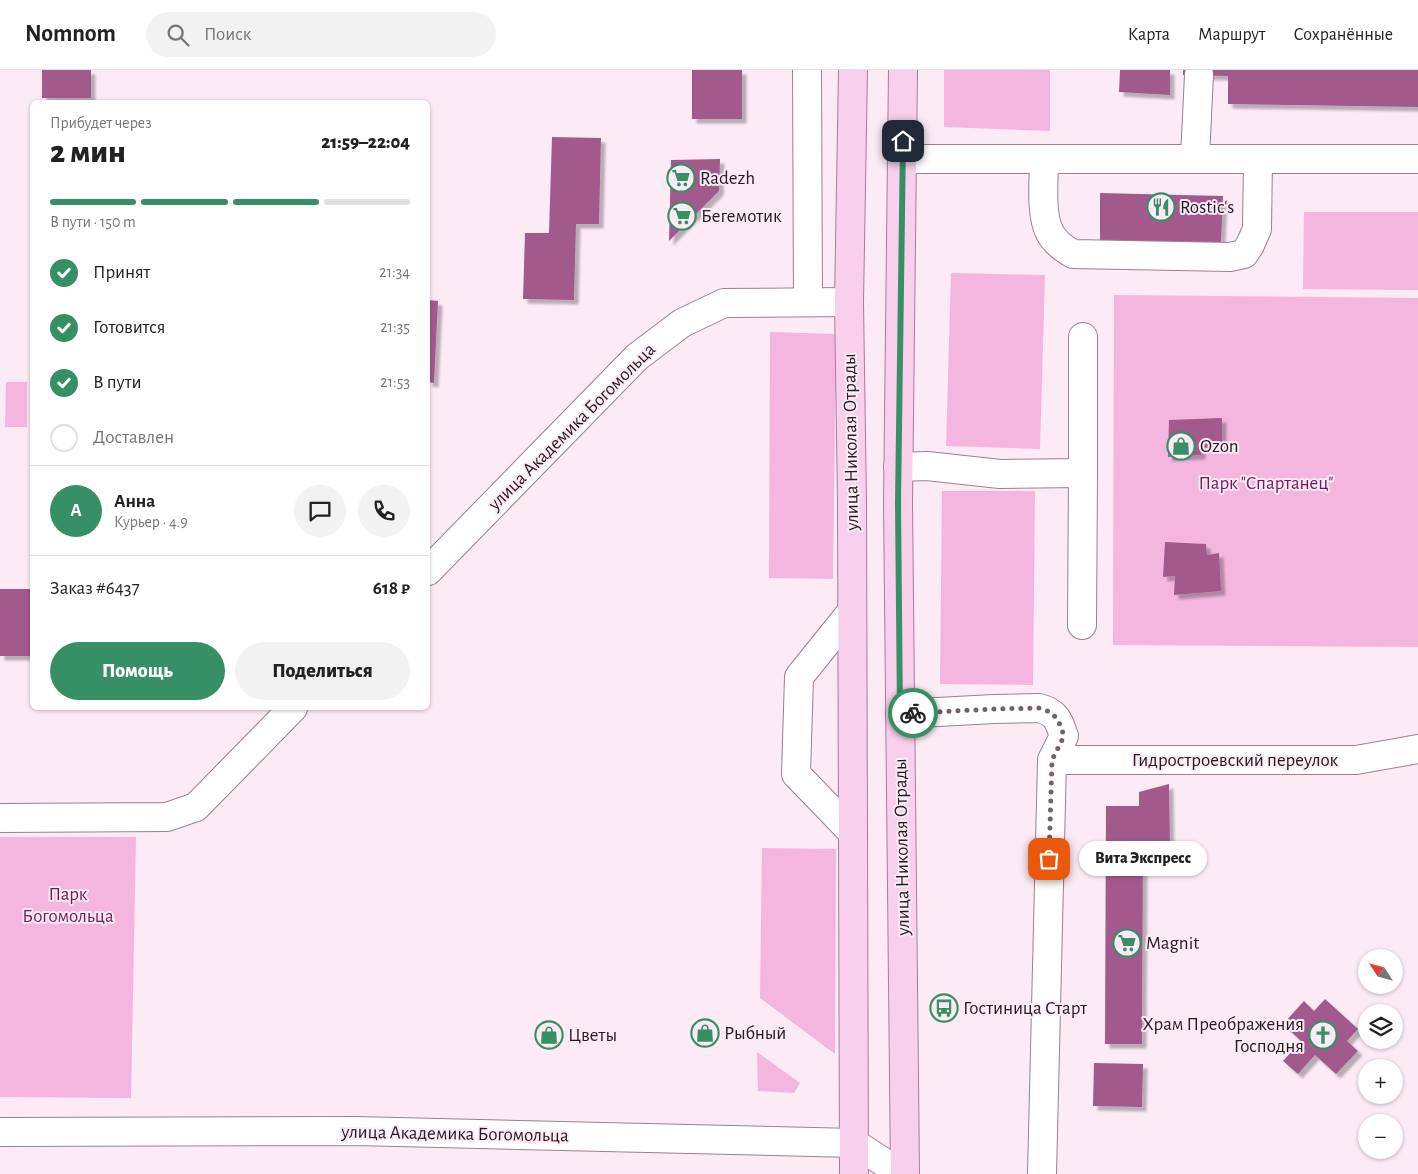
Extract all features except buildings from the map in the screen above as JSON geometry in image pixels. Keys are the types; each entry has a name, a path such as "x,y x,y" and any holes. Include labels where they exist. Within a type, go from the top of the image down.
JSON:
{"main road":[{"name":"улица Николая Отрады","path":"853,70 849,302 854,1174"},
{"name":"улица Николая Отрады","path":"903,70 898,467 903,1174"}],"street":[{"path":"807,70 808,301"},
{"path":"1195,158 1199,75"},
{"path":"903,159 1418,159"},
{"path":"1044,159 1044,212 1050,233 1062,247 1073,254 1230,257 1244,254 1257,229 1258,159"},
{"name":"улица Академика Богомольца","path":"430,569 637,357 682,323 724,303 849,302"},
{"path":"1082,337 1082,625"},
{"path":"898,467 927,466 1000,474 1083,473"},
{"path":"852,612 799,677 796,774 853,833"},
{"path":"900,714 1039,708 1058,718 1064,736 1052,760 1042,1174"},
{"path":"0,818 167,817 196,807 291,710"},
{"name":"Гидростроевский переулок","path":"1052,760 1356,760 1418,749"},
{"name":"улица Академика Богомольца","path":"0,1132 356,1131 854,1143"},
{"path":"854,1143 903,1174"}],"green space":[{"path":"944,70 1050,70 1050,131 944,127"},
{"path":"1304,212 1418,212 1418,290 1303,289"},
{"path":"951,273 1045,275 1040,449 946,446"},
{"name":"Парк \"Спартанец\"","path":"1114,295 1418,298 1418,647 1113,645"},
{"path":"770,332 836,334 833,579 769,578"},
{"path":"6,382 27,382 27,427 5,427"},
{"path":"942,491 1035,491 1033,685 940,684"},
{"name":"Парк Богомольца","path":"0,837 136,837 131,1098 0,1097"},
{"path":"762,848 836,849 835,1054 760,998"},
{"path":"757,1052 800,1083 794,1093 758,1091"}],"way so far":[{"path":"913,713 1039,708 1058,718 1064,736 1052,760 1049,859"}],"place":[{"name":"Radezh","path":"681,178"},
{"name":"Rostic's","path":"1161,207"},
{"name":"Бегемотик","path":"682,216"},
{"name":"Ozon","path":"1181,446"},
{"name":"Вита Экспресс","path":"1049,859"},
{"name":"Magnit","path":"1127,943"},
{"name":"Гостиница Старт","path":"944,1008"},
{"name":"Рыбный","path":"705,1033"},
{"name":"Цветы","path":"549,1035"},
{"name":"Храм Преображения Господня","path":"1323,1035"}],"route":[{"path":"903,141 898,503 900,714 913,713"}]}
